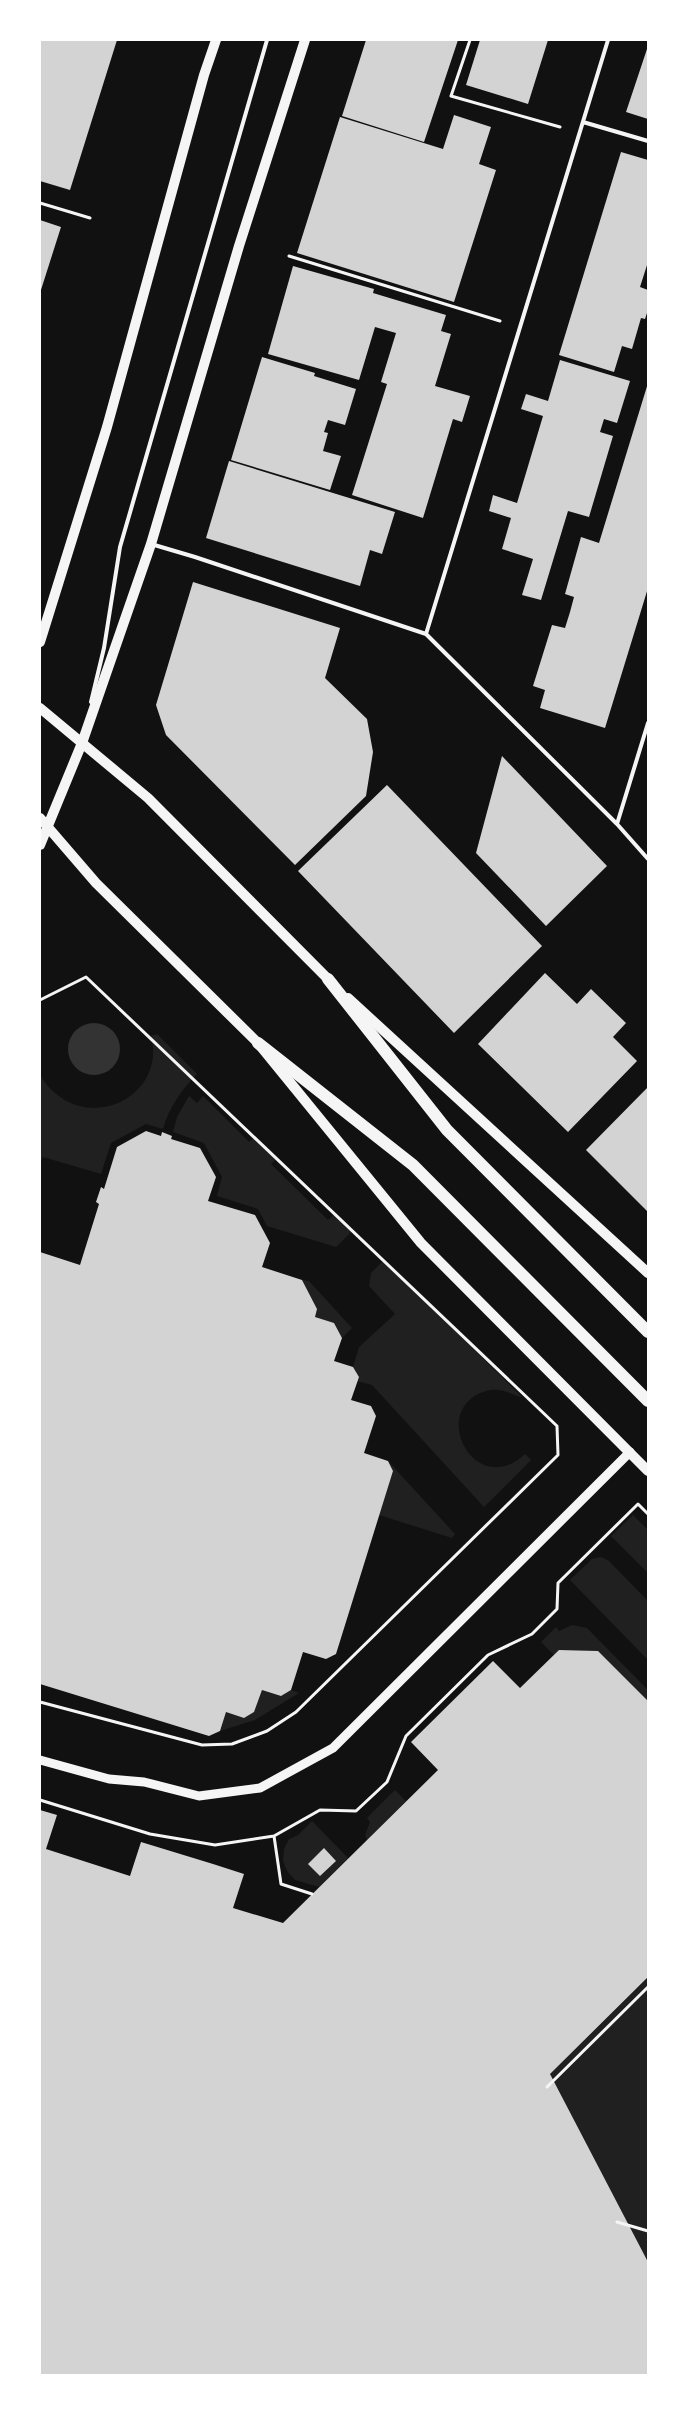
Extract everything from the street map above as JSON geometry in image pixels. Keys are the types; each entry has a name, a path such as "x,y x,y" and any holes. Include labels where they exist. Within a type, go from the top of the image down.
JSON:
{"main road":[{"path":"40,642 107,427 204,75 216,40"},
{"path":"40,845 82,743 151,544 239,246 305,40"},
{"path":"40,708 148,798 328,979 648,1273"},
{"path":"40,818 96,883 258,1043 421,1243 648,1471"},
{"path":"328,979 447,1130 648,1332"},
{"path":"258,1043 412,1165 648,1401"}],"street":[{"path":"40,1760 109,1779 144,1782 199,1796 260,1788 333,1748 630,1452"}],"lane":[{"path":"82,743 104,648 120,547 267,40"},
{"path":"426,634 608,40"},
{"path":"583,122 648,141"},
{"path":"151,544 426,634 617,824 648,859"},
{"path":"617,824 648,723"}],"path":[{"path":"470,40 451,96 580,133"},
{"path":"40,204 90,218"},
{"path":"289,256 520,328"},
{"path":"40,1000 86,976 557,1426 558,1455 296,1712 267,1732 232,1744 202,1745 40,1702"},
{"path":"40,1800 150,1834 215,1845 274,1836 320,1810 356,1811 387,1782 406,1736 488,1655 532,1634 557,1609 558,1583 638,1504 648,1514"},
{"path":"274,1836 281,1884 312,1894"},
{"path":"547,2087 648,1987"},
{"path":"617,2222 648,2231"}],"shaded area":[{"path":"94,1023 108,1027 116,1035 120,1049 116,1063 108,1071 94,1075 80,1071 72,1063 68,1049 72,1035 80,1027"},
{"path":"157,1034 197,1074 176,1100 163,1129 146,1124 111,1143 101,1174 43,1157 40,1164 40,1075 57,1095 77,1105 97,1108 117,1104 134,1093 146,1078 153,1058 151,1036"},
{"path":"189,1096 197,1103 203,1096 249,1142 254,1138 276,1159 271,1164 328,1220 336,1213 353,1230 336,1247 267,1226 258,1209 217,1196 222,1177 204,1143 173,1132 177,1117"},
{"path":"384,1260 522,1397 498,1390 486,1391 469,1401 460,1415 459,1431 465,1447 475,1459 490,1467 507,1466 525,1454 531,1460 484,1507 372,1385 357,1381 359,1377 353,1367 359,1347 395,1314 369,1286 371,1273"},
{"path":"302,1280 309,1281 352,1328 342,1338 334,1323 315,1317 317,1309"},
{"path":"388,1461 455,1534 452,1538 379,1515 393,1471"},
{"path":"633,1515 648,1530 648,1573 611,1536"},
{"path":"601,1557 609,1561 648,1601 648,1660 570,1580 592,1559"},
{"path":"572,1625 587,1628 648,1690 648,1701 598,1651 559,1650 554,1655 541,1642 556,1627 559,1631"},
{"path":"262,1690 281,1696 291,1690 299,1693 255,1720 220,1731 226,1712 244,1718 254,1712"},
{"path":"395,1790 406,1801 367,1840 365,1835 370,1822 367,1818"},
{"path":"312,1821 348,1858 319,1887 295,1880 287,1871 283,1861 284,1849 289,1839 298,1835"},
{"path":"648,1978 648,2262 550,2074"}],"building":[{"path":"40,40 117,40 70,190 40,181"},
{"path":"366,40 458,40 424,142 342,116"},
{"path":"480,40 548,40 528,104 466,85"},
{"path":"648,46 648,119 626,112"},
{"path":"454,115 491,127 479,164 496,170 454,302 297,253 340,117 443,149"},
{"path":"621,152 648,160 648,262 640,287 648,290 648,310 645,319 641,318 632,349 622,346 614,372 559,355"},
{"path":"40,220 61,227 40,293"},
{"path":"293,266 374,289 373,293 446,315 441,331 451,334 435,386 470,396 462,422 453,419 423,518 352,495 387,384 381,382 396,333 375,327 359,380 268,354"},
{"path":"262,357 315,373 314,376 356,389 345,425 328,420 324,432 328,433 323,451 341,456 330,490 231,460"},
{"path":"560,360 630,381 617,423 604,419 600,432 613,436 589,517 568,511 541,600 522,595 533,559 502,549 511,518 489,511 493,495 517,503 543,416 521,409 526,394 548,401"},
{"path":"648,383 648,588 605,728 540,708 545,690 533,686 552,625 565,628 574,597 565,594 581,537 599,543"},
{"path":"229,461 395,512 382,554 370,550 360,586 206,538"},
{"path":"193,582 340,628 325,678 367,719 373,752 366,796 295,865 166,735 156,705"},
{"path":"502,756 607,866 546,926 476,853"},
{"path":"387,785 542,946 454,1033 298,871"},
{"path":"545,973 577,1004 591,989 626,1023 613,1037 637,1061 568,1132 478,1044"},
{"path":"648,1087 648,1212 586,1150"},
{"path":"146,1131 161,1136 162,1132 172,1136 171,1139 200,1148 216,1177 208,1201 255,1215 270,1243 262,1267 302,1280 317,1309 315,1317 334,1323 342,1338 334,1361 353,1367 359,1377 351,1400 371,1406 376,1416 364,1453 388,1461 393,1471 336,1654 326,1659 303,1652 291,1690 281,1696 262,1690 254,1712 244,1718 226,1712 220,1731 209,1736 40,1684 40,1252 80,1265 99,1204 96,1202 101,1187 104,1189 117,1147"},
{"path":"559,1650 598,1651 648,1701 648,1977 550,2074 648,2262 648,2375 40,2375 40,1810 57,1815 46,1849 130,1876 141,1842 213,1864 244,1874 233,1908 283,1923 438,1770 411,1742 493,1661 520,1688"},
{"path":"324,1848 336,1861 320,1876 308,1864"}]}
